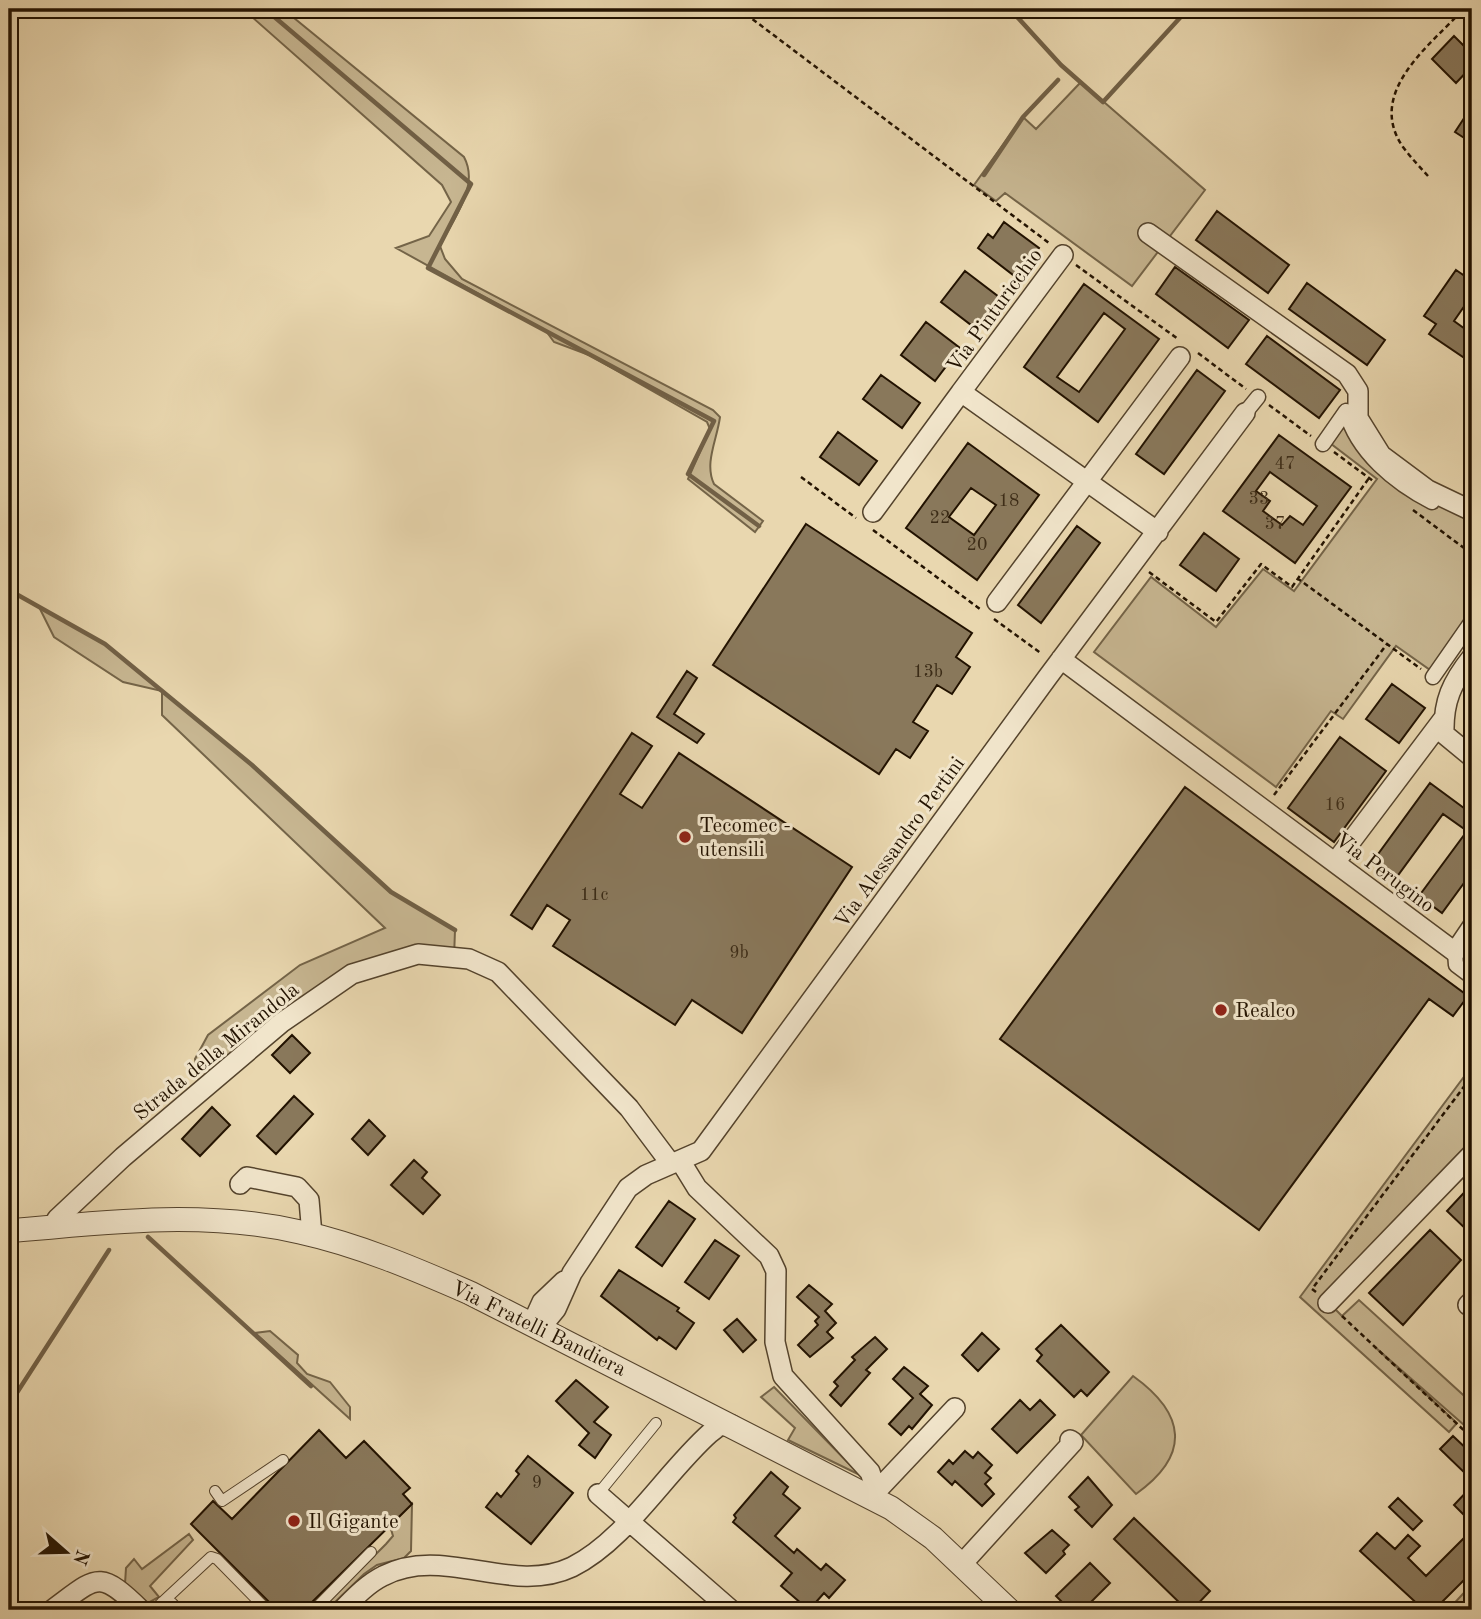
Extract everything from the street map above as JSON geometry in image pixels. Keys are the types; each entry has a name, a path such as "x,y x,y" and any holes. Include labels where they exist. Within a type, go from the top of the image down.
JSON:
{"street":[{"path":"1148,233 1347,374 1358,391 1358,418 1381,455 1428,490 1472,511"},
{"name":"Via Pinturicchio","path":"873,512 1063,255"},
{"path":"997,602 1180,357"},
{"name":"Via Pinturicchio","path":"961,392 1158,532"},
{"path":"1245,413 1258,397"},
{"path":"1323,444 1346,411 1350,428 1378,463 1415,493 1472,519"},
{"name":"Via Alessandro Pertini","path":"532,1324 542,1302 572,1273 628,1188 646,1175 701,1151 1245,413"},
{"path":"1433,677 1472,621"},
{"name":"Via Perugino","path":"1340,856 1444,718 1450,689 1472,657"},
{"name":"Via Perugino","path":"1059,662 1455,951"},
{"path":"1444,718 1444,734 1472,757"},
{"path":"1472,927 1455,951 1456,965 1472,977"},
{"name":"Strada della Mirandola","path":"57,1219 114,1165 281,1023 352,974 418,954 468,959 498,972 629,1108 697,1188 774,1264 778,1283 776,1354 783,1376 870,1472 873,1481 871,1497"},
{"path":"1328,1303 1470,1161"},
{"path":"240,1185 247,1177 297,1187 309,1200 312,1235"},
{"name":"Via Fratelli Bandiera","path":"9,1231 85,1224 181,1220 243,1223 312,1235 413,1268 532,1324 732,1425 908,1518 962,1564 1009,1610"},
{"path":"694,1406 699,1425 697,1444"},
{"path":"871,1497 955,1408"},
{"path":"342,1610 372,1582 408,1567 442,1565 520,1577 558,1572 588,1558 628,1520 697,1444 719,1426 732,1425"},
{"path":"962,1564 1073,1442 1070,1440"},
{"path":"598,1494 731,1610"},
{"path":"55,1609 92,1582 105,1580 114,1584 141,1610"}],"lane":[{"path":"598,1494 656,1423"},
{"path":"215,1491 222,1500 282,1460"},
{"path":"314,1610 371,1552"},
{"path":"154,1610 211,1558 217,1559 267,1610"},
{"path":"162,1602 172,1603 178,1610"}],"path":[{"path":"739,9 1039,233 1063,255"},
{"path":"1428,176 1402,146 1394,126 1393,107 1398,85 1406,69 1458,15 1458,9"},
{"path":"801,477 1059,662"},
{"path":"1136,562 1216,622 1261,564 1292,587 1369,478"},
{"path":"1297,578 1433,677"},
{"path":"1263,810 1387,644"},
{"path":"1472,1076 1312,1289 1472,1438"}],"shaded area":[{"path":"243,9 283,9 464,157 468,168 467,191 440,246 445,259 462,279 713,410 720,417 711,460 711,476 714,484 763,521 755,532 688,479 710,429 707,422 589,355 554,342 546,331 396,248 429,236 451,202 442,185"},
{"path":"1081,82 1205,190 1132,286 1005,193 996,201 974,185 1023,117 1036,129"},
{"path":"1346,412 1414,493 1472,520 1472,617 1433,672 1396,646 1343,719 1331,711 1276,787 1094,652 1151,577 1216,627 1263,569 1294,591 1377,479 1326,440"},
{"path":"39,607 105,644 162,691 123,682 54,637"},
{"path":"162,691 252,765 391,892 455,930 454,958 352,974 200,1091 195,1059 208,1035 300,965 385,928 162,715"},
{"path":"1472,1066 1472,1154 1329,1303 1342,1316 1359,1300 1472,1403 1472,1432 1375,1347 1457,1423 1449,1432 1300,1297"},
{"path":"270,1331 298,1355 297,1363 307,1374 330,1382 350,1407 350,1419 255,1333"},
{"path":"1133,1376 1164,1405 1172,1420 1175,1435 1173,1450 1166,1464 1154,1479 1136,1494 1081,1435"},
{"path":"774,1387 860,1475 788,1440 795,1428 761,1397"},
{"path":"412,1504 411,1551 404,1558 377,1565 327,1610 320,1610 393,1536 390,1526"},
{"path":"189,1534 193,1540 150,1586 159,1597 148,1603 140,1600 125,1584 126,1568 134,1559 142,1569"},
{"path":"1472,1584 1472,1610 1448,1610"}],"building":[{"path":"1454,36 1472,54 1472,66 1456,83 1432,59"},
{"path":"1472,106 1472,143 1455,132"},
{"path":"1217,211 1289,265 1268,293 1196,240"},
{"path":"1004,222 1039,248 1017,278 978,248 988,234 993,238"},
{"path":"1175,267 1249,320 1228,348 1156,294"},
{"path":"1456,270 1472,281 1472,295 1454,321 1472,334 1472,350 1466,359 1429,334 1436,324 1424,316"},
{"path":"965,271 999,297 975,328 941,302"},
{"path":"1307,283 1385,340 1367,365 1289,309"},
{"path":"1084,284 1159,339 1098,422 1024,367","holes":["1104,313 1125,329 1079,392 1057,377"]},
{"path":"926,322 960,348 935,381 901,355"},
{"path":"1267,336 1340,390 1319,418 1246,364"},
{"path":"1197,370 1225,391 1164,474 1136,454"},
{"path":"881,375 920,403 902,428 863,399"},
{"path":"838,432 877,461 859,485 820,457"},
{"path":"1279,435 1351,487 1295,563 1223,511","holes":["1270,472 1317,506 1303,525 1290,516 1282,525 1263,511 1270,501 1256,491"]},
{"path":"968,443 1039,495 977,580 906,528","holes":["971,488 996,505 974,535 949,517"]},
{"path":"806,524 972,633 956,657 970,667 952,694 937,685 913,722 928,731 910,758 896,749 879,774 713,665"},
{"path":"1077,526 1100,543 1041,623 1018,605"},
{"path":"1204,533 1239,559 1216,591 1180,565"},
{"path":"687,671 697,678 674,714 704,734 697,743 657,717"},
{"path":"1392,684 1425,708 1399,743 1366,719"},
{"name":"Tecomec - utensili","path":"632,733 652,746 620,794 642,808 679,753 852,867 742,1033 692,1000 675,1025 553,946 570,920 547,905 532,929 511,915"},
{"path":"1340,737 1386,771 1334,842 1288,808"},
{"path":"1430,783 1472,814 1472,872 1442,913 1419,896 1467,831 1443,814 1396,878 1373,861"},
{"name":"Realco","path":"1185,787 1468,996 1453,1016 1429,999 1259,1230 1000,1039"},
{"path":"292,1035 310,1053 290,1073 272,1055"},
{"path":"294,1096 313,1114 276,1154 257,1136"},
{"path":"212,1107 230,1125 200,1156 182,1139"},
{"path":"369,1120 385,1136 368,1155 352,1139"},
{"path":"414,1160 427,1172 422,1178 440,1195 423,1214 391,1185"},
{"path":"1472,1184 1472,1235 1447,1211"},
{"path":"669,1201 695,1219 662,1266 636,1247"},
{"path":"1430,1230 1461,1260 1403,1325 1369,1293"},
{"path":"715,1240 739,1256 709,1299 685,1282"},
{"path":"619,1270 679,1308 677,1311 694,1323 676,1349 659,1337 657,1340 601,1296"},
{"path":"809,1285 832,1304 825,1311 836,1323 827,1332 833,1338 810,1357 798,1345 818,1325 815,1321 819,1317 797,1297"},
{"path":"737,1319 756,1340 743,1352 724,1330"},
{"path":"1061,1325 1109,1372 1087,1396 1081,1390 1074,1397 1037,1361 1042,1355 1036,1349"},
{"path":"982,1333 999,1349 978,1371 962,1355"},
{"path":"875,1337 887,1349 866,1370 870,1373 841,1406 830,1395 838,1386 834,1382 855,1360 852,1357"},
{"path":"904,1367 928,1386 920,1394 932,1405 912,1429 909,1426 901,1435 889,1424 913,1398 893,1379"},
{"path":"576,1380 608,1407 594,1422 611,1435 595,1458 579,1445 589,1433 556,1401"},
{"path":"1020,1400 1030,1410 1040,1400 1055,1415 1017,1453 992,1429"},
{"name":"Il Gigante","path":"319,1430 346,1458 364,1441 410,1488 403,1494 412,1504 304,1610 277,1610 191,1524 213,1501 232,1519"},
{"path":"1453,1436 1472,1454 1472,1480 1440,1449"},
{"path":"965,1451 973,1458 978,1452 992,1465 985,1473 991,1478 985,1484 994,1494 982,1506 955,1481 952,1485 938,1472 949,1460 953,1464"},
{"path":"528,1456 573,1493 531,1544 486,1507 497,1493 501,1497 519,1474 516,1471"},
{"path":"771,1472 788,1487 783,1494 800,1508 775,1536 794,1553 797,1549 821,1570 826,1564 845,1580 829,1598 824,1593 809,1610 781,1586 792,1573 733,1522 736,1518 734,1515"},
{"path":"1088,1477 1112,1505 1092,1527 1075,1510 1079,1507 1069,1497"},
{"path":"1472,1486 1472,1523 1454,1505"},
{"path":"1398,1498 1422,1521 1413,1530 1389,1507"},
{"path":"1134,1518 1210,1591 1192,1610 1187,1610 1114,1539"},
{"path":"1052,1530 1069,1545 1063,1551 1065,1554 1046,1573 1025,1553"},
{"path":"1472,1530 1472,1572 1434,1610 1424,1610 1360,1551 1377,1533 1395,1549 1408,1535 1420,1546 1408,1558 1426,1576"},
{"path":"1090,1563 1110,1583 1083,1610 1070,1610 1056,1596"}],"waterway":[{"path":"265,9 471,184 428,268 714,421 688,474 759,526"},
{"path":"1010,9 1061,65 1103,102 1188,9"},
{"path":"984,175 1023,117 1058,80"},
{"path":"9,590 105,644 252,765 391,892 455,930"},
{"path":"148,1237 311,1386"},
{"path":"9,1405 109,1250"}],"place":[{"name":"Tecomec - utensili","path":"685,837"},
{"name":"Realco","path":"1221,1010"},
{"name":"Il Gigante","path":"294,1521"}]}
